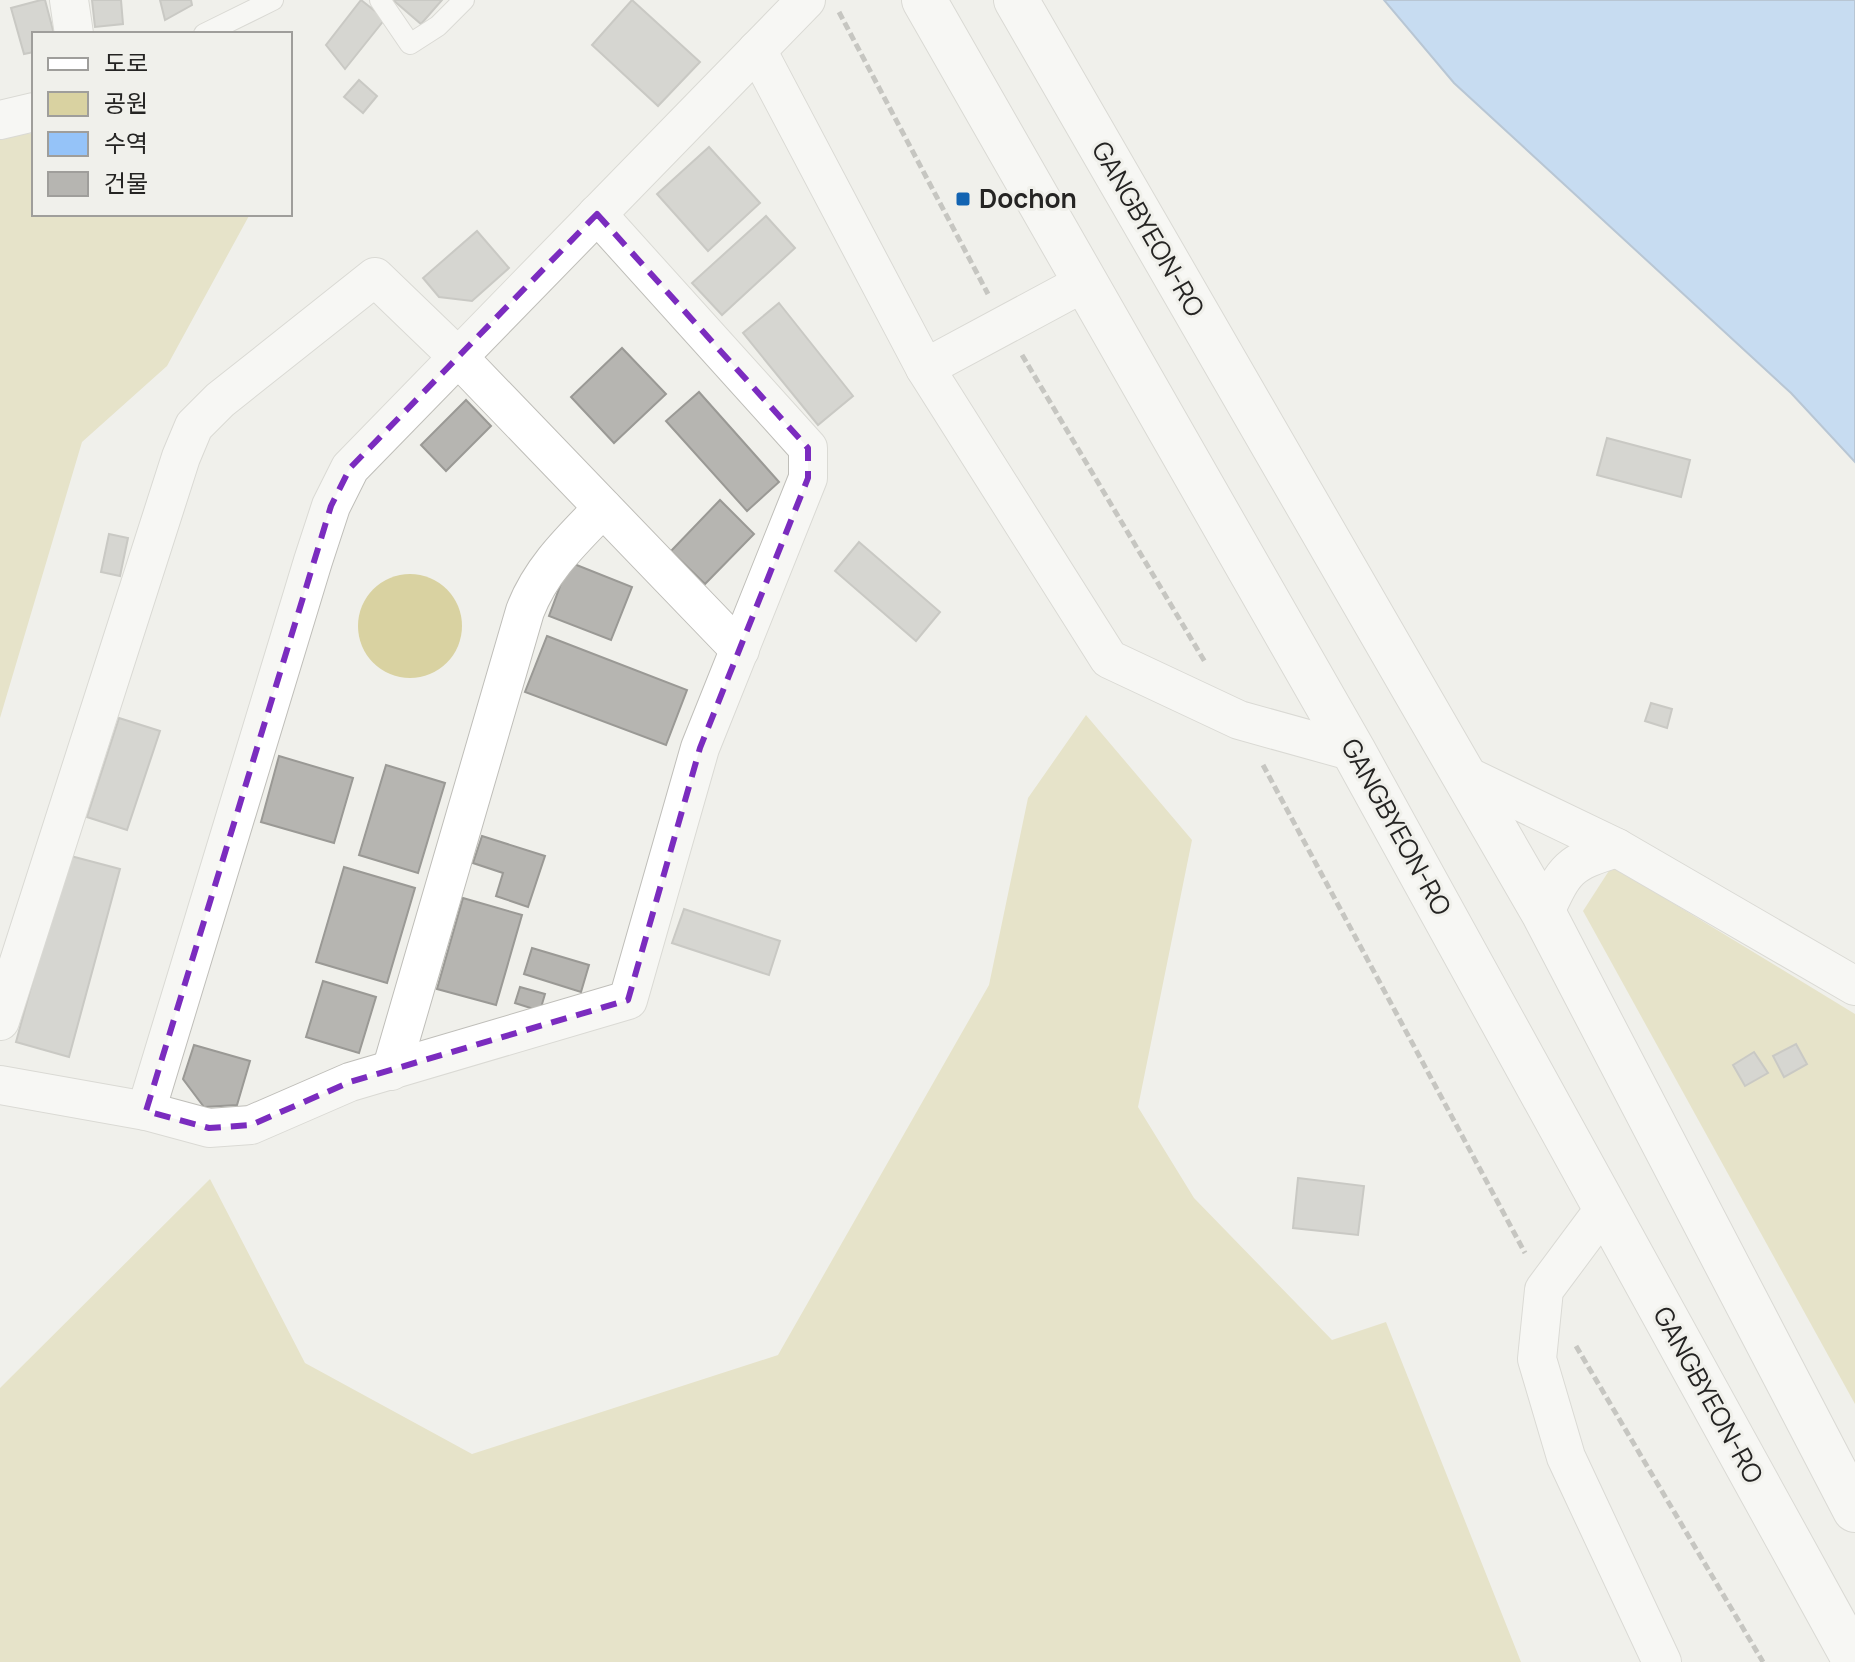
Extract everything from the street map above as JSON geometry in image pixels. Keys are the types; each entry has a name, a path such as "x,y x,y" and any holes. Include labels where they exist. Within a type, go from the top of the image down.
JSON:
{"main road":[{"name":"GANGBYEON-RO","path":"924,0 1354,752 1855,1661"},
{"name":"GANGBYEON-RO","path":"1016,0 1544,914 1855,1510"},
{"path":"1800,1408 1855,1485"},
{"path":"1736,1445 1833,1662"}],"street":[{"path":"69,0 74,32"},
{"path":"146,1111 331,506 350,468 806,0"},
{"path":"757,50 925,368 1109,659 1239,720 1354,752"},
{"path":"0,120 32,112"},
{"path":"0,1085 146,1111 209,1128 251,1125 350,1082 628,1000 700,748 808,478 808,448 597,214"},
{"path":"0,1021 181,457 194,426 220,400 375,277 458,357 740,650"},
{"path":"925,368 1085,282"},
{"path":"391,1071 529,600 551,563 603,508"},
{"path":"1463,774 1617,848 1855,986"},
{"path":"1544,914 1561,878 1582,859 1617,848"},
{"path":"1605,1208 1544,1290 1537,1359 1566,1457 1662,1662"}],"lane":[{"path":"208,32 273,0"},
{"path":"380,0 410,44 438,26 464,0"}],"path":[{"path":"833,0 1004,324 1207,665"},
{"path":"1239,720 1544,1290 1763,1662"}],"highlighted area":[{"path":"597,214 808,448 808,478 700,748 628,1000 350,1082 251,1125 209,1128 146,1111 331,506 350,468"}],"green space":[{"path":"32,133 32,216 249,216 167,366 82,442 0,718 0,137"},
{"path":"410,574 430,578 447,589 458,606 462,626 458,646 447,663 430,674 410,678 390,674 373,663 362,646 358,626 362,606 373,589 390,578"},
{"path":"1086,715 1192,840 1138,1107 1194,1198 1332,1340 1386,1322 1521,1662 0,1662 0,1388 210,1179 305,1363 472,1454 778,1355 989,985 1028,798"},
{"path":"1612,866 1855,1014 1855,1404 1583,911"}],"water":[{"path":"1384,0 1855,0 1855,462 1791,393 1454,83"}],"building":[{"path":"45,0 53,32 32,32 32,52 24,54 11,8"},
{"path":"92,0 121,0 123,24 95,27"},
{"path":"160,0 191,0 192,5 165,20"},
{"path":"361,0 385,19 345,69 326,45"},
{"path":"393,0 442,0 421,24"},
{"path":"632,0 700,62 658,106 592,45"},
{"path":"359,80 377,96 363,113 344,97"},
{"path":"709,147 760,203 708,251 657,194"},
{"path":"766,216 795,248 722,315 692,283"},
{"path":"477,231 509,268 472,301 439,297 423,278"},
{"path":"779,303 853,396 818,425 743,333"},
{"path":"622,348 666,394 614,443 571,397"},
{"path":"699,392 779,482 747,511 666,421"},
{"path":"466,400 491,426 446,471 421,445"},
{"path":"1607,438 1690,460 1681,497 1597,475"},
{"path":"720,500 754,534 705,584 671,551"},
{"path":"109,534 128,538 120,576 101,572"},
{"path":"859,542 940,612 916,641 835,571"},
{"path":"569,562 632,587 611,640 549,616"},
{"path":"547,636 687,690 666,745 525,692"},
{"path":"1651,703 1672,709 1667,728 1645,721"},
{"path":"119,718 160,731 127,830 87,817"},
{"path":"279,756 353,778 334,843 261,822"},
{"path":"386,765 445,783 418,873 359,855"},
{"path":"482,836 545,856 528,907 496,896 503,873 473,863"},
{"path":"67,855 120,869 69,1057 16,1042"},
{"path":"344,867 415,888 387,983 316,962"},
{"path":"463,898 522,915 496,1005 437,989"},
{"path":"684,909 780,941 769,975 672,943"},
{"path":"532,948 589,965 581,992 524,974"},
{"path":"323,981 376,997 359,1053 306,1037"},
{"path":"520,987 545,994 540,1011 515,1003"},
{"path":"1796,1044 1807,1064 1784,1077 1773,1056"},
{"path":"194,1045 250,1061 237,1105 204,1107 183,1079"},
{"path":"1754,1052 1768,1073 1745,1086 1733,1065"},
{"path":"1298,1178 1364,1186 1358,1235 1293,1228"}],"place":[{"name":"Dochon","path":"963,199"}]}
